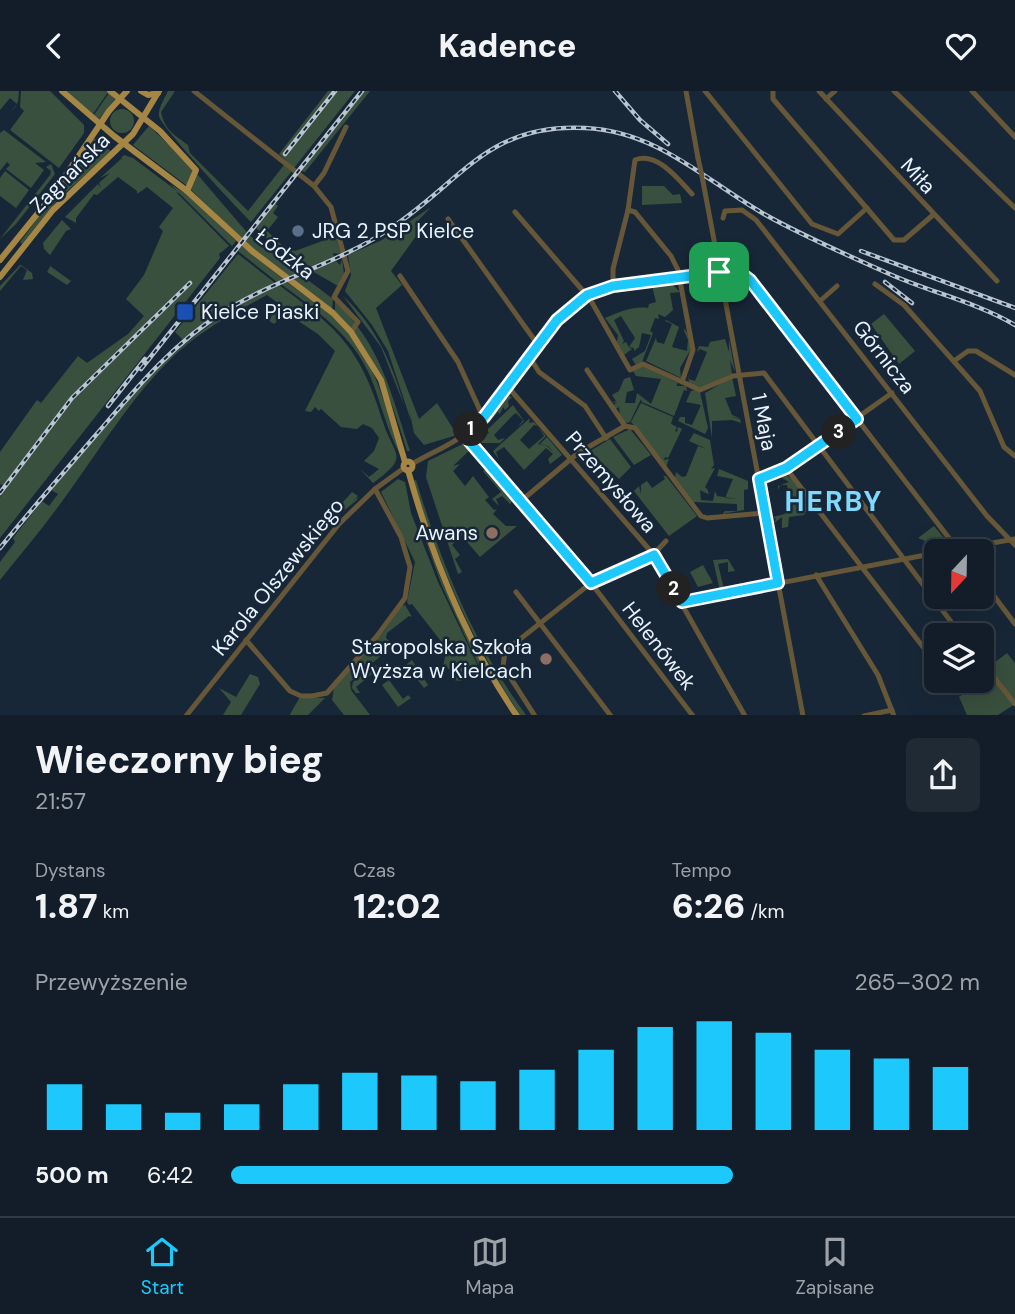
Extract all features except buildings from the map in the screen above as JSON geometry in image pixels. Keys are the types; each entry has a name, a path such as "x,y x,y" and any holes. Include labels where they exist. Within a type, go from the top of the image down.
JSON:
{"main road":[{"name":"Łódzka","path":"62,91 124,144 187,191 252,251 333,313 351,332 376,369 450,595 479,654 516,715"},
{"path":"110,91 145,118 196,170 187,191"},
{"name":"Zagnańska","path":"0,260 58,187 100,124 127,91"},
{"path":"141,91 148,95 159,92"},
{"name":"Zagnańska","path":"0,277 53,210 124,144 145,118 159,92"}],"street":[{"path":"194,91 314,185 331,207 347,262 348,276 334,297 358,322 351,332"},
{"name":"1 Maja","path":"686,91 803,715"},
{"path":"705,91 812,224 838,234 867,208"},
{"path":"773,91 773,99 898,241 906,239 933,215"},
{"name":"Miła","path":"819,91 997,281"},
{"path":"826,99 835,91"},
{"path":"894,91 1015,208"},
{"path":"972,91 1015,137"},
{"path":"314,185 324,173 346,127"},
{"path":"613,286 613,269 628,210 633,164 639,158 660,165 692,194"},
{"path":"628,210 635,212 671,256 679,278 693,351 682,382"},
{"name":"Górnicza","path":"723,218 725,211 737,210 756,219 1015,545"},
{"path":"515,212 587,295 630,370 643,364 702,390 739,375 764,373 952,623"},
{"path":"448,219 537,345"},
{"path":"719,272 737,270 746,275 950,539"},
{"name":"Karola Olszewskiego","path":"187,715 333,531 375,489 407,466 464,435 484,417 562,314 587,295 613,286 719,272"},
{"path":"400,276 458,362 484,417"},
{"path":"875,284 904,305 980,391 1004,447 1015,456"},
{"path":"820,301 837,286"},
{"path":"954,361 968,351 976,351 1015,375"},
{"path":"529,356 544,375 582,403 606,438"},
{"path":"587,370 625,426"},
{"name":"Przemysłowa","path":"507,386 654,555 744,715"},
{"path":"759,479 786,468 892,393"},
{"path":"521,501 571,459 625,426 635,428 703,517 765,513"},
{"name":"Helenówek","path":"464,435 591,583 692,715"},
{"path":"786,468 924,649"},
{"path":"246,640 290,691 301,696 312,696 327,693 377,636 405,598 410,567 401,537 375,489"},
{"path":"994,543 1012,539"},
{"path":"534,715 505,669 502,657 591,583 654,555 666,541"},
{"path":"682,602 924,556"},
{"path":"816,575 878,674 893,713 874,715"},
{"path":"516,592 610,715"},
{"path":"994,596 1015,624"},
{"path":"994,677 1015,703"}],"green space":[{"path":"0,91 19,91 17,104 10,98 0,110"},
{"path":"21,91 50,91 84,125 84,133 59,168 10,130 24,111 20,107"},
{"path":"65,91 106,91 108,92 93,114"},
{"path":"168,91 175,91 161,112 168,128 188,145 190,153 248,211 284,165 292,171 251,222 163,123 159,113"},
{"path":"328,91 355,91 294,168 279,154"},
{"path":"364,91 370,91 305,172 301,171"},
{"path":"109,93 115,99 99,119 94,115"},
{"path":"122,109 131,112 134,121 131,130 122,133 113,130 110,121 113,112"},
{"path":"149,126 186,161 250,236 333,299 332,310 255,251 186,185 133,145"},
{"path":"4,130 46,162 35,163 44,170 31,188 6,169 10,165 7,162 0,171 0,133"},
{"path":"94,138 112,152 58,199 22,244 20,242 71,174"},
{"path":"124,155 133,158 181,194 176,192 229,246 219,254 220,258 0,538 0,497 7,488 0,484 0,452 37,400 41,403 78,356 87,363 128,334 144,316 126,299 144,275 163,231 159,227 173,208 147,187 137,194 137,191 118,177 97,195 94,194 76,218 76,223 65,217 98,184 101,188 99,183 110,173 100,178 123,160 121,158"},
{"path":"51,164 55,174 16,224 0,239 50,175 51,171 46,167"},
{"path":"5,171 29,190 16,208 0,196 0,178"},
{"path":"170,184 188,195 236,241 232,246"},
{"path":"642,186 664,186 673,195 680,194 682,203 642,205"},
{"path":"275,203 278,206 273,213 278,217 267,231 283,246 295,251 336,236 341,254 333,253 334,257 308,269 273,245 256,228"},
{"path":"431,207 415,224 419,232 391,271 402,285 376,308 419,419 437,403 457,435 424,445 414,433 409,408 411,421 388,351 372,325 345,291 351,275 348,255 382,240"},
{"path":"62,220 71,229 66,231 50,255 44,249 43,243"},
{"path":"242,246 283,279 277,282 238,251"},
{"path":"238,254 275,283 216,315 183,340 175,332"},
{"path":"342,259 344,274 338,286 312,271 336,261 340,265"},
{"path":"20,265 32,273 33,279 23,280 27,270 21,266 0,291 0,286"},
{"path":"50,266 71,281 67,285 47,272"},
{"path":"287,282 339,322 362,351 378,383 400,454 371,378 354,349 333,325 281,284"},
{"path":"672,284 680,292 670,293 673,310 665,317 658,314 659,319 655,318 650,331 653,333 642,362 636,365 632,359 645,351 651,335 642,333 639,347 634,351 634,348 628,347 632,349 624,355 617,342 618,335 605,318 631,309 648,308 649,304 656,302 652,286","holes":["621,316 635,338 629,347 626,342 622,344 624,341 614,320"]},
{"path":"279,285 333,329 356,358 366,376 395,449 396,461 392,467 373,483 359,468 369,477 379,469 364,461 374,451 379,438 372,428 363,424 357,429 341,427 321,409 319,411 315,407 311,412 305,411 335,351 318,334 286,313 274,324 269,321 278,303 267,295 198,336 160,370 130,405 55,510 0,580 0,562 15,542 13,538 42,501 49,506 58,494 51,490 126,401 181,347 211,324"},
{"path":"343,296 374,333 381,346 394,374 404,405 381,347"},
{"path":"335,301 363,335 383,371 410,451 407,451 395,413 371,359 335,311"},
{"path":"884,314 915,351 899,364 871,324"},
{"path":"666,320 679,327 672,347 687,351 688,340 683,328 687,332 691,349 680,368 681,378 646,361 656,338 657,342 664,344 672,324"},
{"path":"725,339 729,352 729,339 735,372 730,360 732,374 702,388 689,384 688,379 695,381 707,352 700,349 697,352 699,346 708,347 710,342"},
{"path":"643,366 678,383 676,386 686,386 687,391 684,390 674,416 642,402 641,399 630,422 626,423 620,416 619,407 615,409 613,406 617,402 611,404 616,401 612,395 619,391 624,379 630,377 634,390 627,392 625,403 635,403 637,393 651,404 661,379 636,376 633,371"},
{"path":"732,377 736,396 725,398 732,415 740,418 731,417 740,419 741,423 732,420 712,421 712,438 705,393"},
{"path":"691,391 700,392 708,428 705,434 678,421 680,417 685,417 685,423 692,425 701,405 686,402"},
{"path":"505,395 512,397 508,401 509,406 505,410 503,407 500,414 498,412 475,438 473,436"},
{"path":"641,403 673,417 671,424 677,427 675,431 677,432 678,427 682,429 668,458 665,457 664,460 669,459 666,467 631,422"},
{"path":"513,405 524,421 518,427 523,420 516,413 494,435 498,440 505,438 500,443 482,443 477,439 489,433 487,430"},
{"path":"530,418 529,423 534,422 538,426 534,425 520,440 529,449 544,436 539,428 546,436 538,444 547,446 555,454 548,446 540,444 547,437 562,455 550,464 548,459 553,454 546,448 524,470 504,447 496,452 499,460 493,451"},
{"path":"630,429 651,455 634,465 613,437"},
{"path":"694,433 710,440 714,465 711,469 715,468 705,487 708,493 711,492 708,494 700,490 701,500 713,501 715,491 717,496 725,497 733,479 717,476 719,469 748,481 748,489 744,490 744,510 722,514 725,511 737,511 737,504 693,502 675,478 676,472 682,477 686,476 698,446 707,449 689,441"},
{"path":"610,439 631,467 619,479 590,451"},
{"path":"465,443 471,449 453,466 460,464 453,471 465,486 473,476 489,497 485,500 494,510 497,509 493,514 506,526 517,526 480,557 453,526 448,530 456,541 452,545 460,555 455,559 462,572 458,574 426,477 428,461"},
{"path":"486,468 514,499 510,504 502,496 496,499 499,506 492,499 501,492 483,471"},
{"path":"785,474 793,480 816,511 807,510 804,515 789,517 788,527 782,528 782,517 774,523 776,519 773,517 785,514 784,504 791,503 787,485 781,485 789,482 779,476"},
{"path":"663,476 666,476 697,516 669,536 634,491 639,486 641,494 641,485 647,481 652,488 665,479"},
{"path":"398,479 405,482 411,513 438,582 477,664 478,672 461,681 453,680 454,676 445,664 443,666 447,649 412,604 407,602 415,562 381,492"},
{"path":"416,480 436,542 475,632 526,715 520,715 502,687 458,602 423,513 413,481"},
{"path":"352,492 358,496 352,502 358,497 357,500 336,517 319,538 316,532"},
{"path":"417,517 444,587 480,661 480,668 442,586"},
{"path":"934,526 945,539 924,540 918,538"},
{"path":"728,559 738,576 735,571 728,572 728,562 718,564 724,589 740,587 720,591 713,560"},
{"path":"703,565 713,583 698,587 690,572"},
{"path":"405,605 412,617 409,616 387,633 386,638 394,646 385,653 381,638 383,654 350,682 351,690 370,715 344,715 332,700 334,688 385,630 401,606"},
{"path":"1007,653 1015,663 1015,704 998,715 967,715 959,697 964,693 994,693 994,663"},
{"path":"412,660 428,685 424,688 406,665"},
{"path":"376,665 377,670 356,687 360,693 356,693 352,688 353,682"},
{"path":"250,674 258,677 260,684 241,715 223,715 231,702 219,688 236,697"},
{"path":"389,680 403,699 408,695 411,698 398,707 382,685"},
{"path":"300,697 325,698 308,715 290,715"}],"railway":[{"path":"285,154 335,91"},
{"path":"141,369 362,91"},
{"path":"615,91 640,120 668,144"},
{"path":"0,548 139,386 186,339 242,301 371,241 416,210 478,159 500,145 524,135 552,129 585,128 611,131 635,138 679,159 742,201 809,237 901,279 983,309 1015,325"},
{"path":"861,251 1015,308"},
{"path":"885,282 912,303"},
{"path":"0,493 72,398 190,283"},
{"path":"108,406 145,359"}],"place":[{"name":"JRG 2 PSP Kielce","path":"298,231"},
{"name":"Kielce Piaski","path":"185,312"},
{"name":"Awans","path":"492,533"},
{"name":"Staropolska Szkoła Wyższa w Kielcach","path":"546,659"}],"district":[{"name":"HERBY","path":"834,501"}],"route":[{"path":"737,270 746,275 857,419 786,468 759,479 778,583 682,602 654,555 591,583 464,435 484,417 549,329 568,309 587,295 613,286 719,272 737,270"}]}
